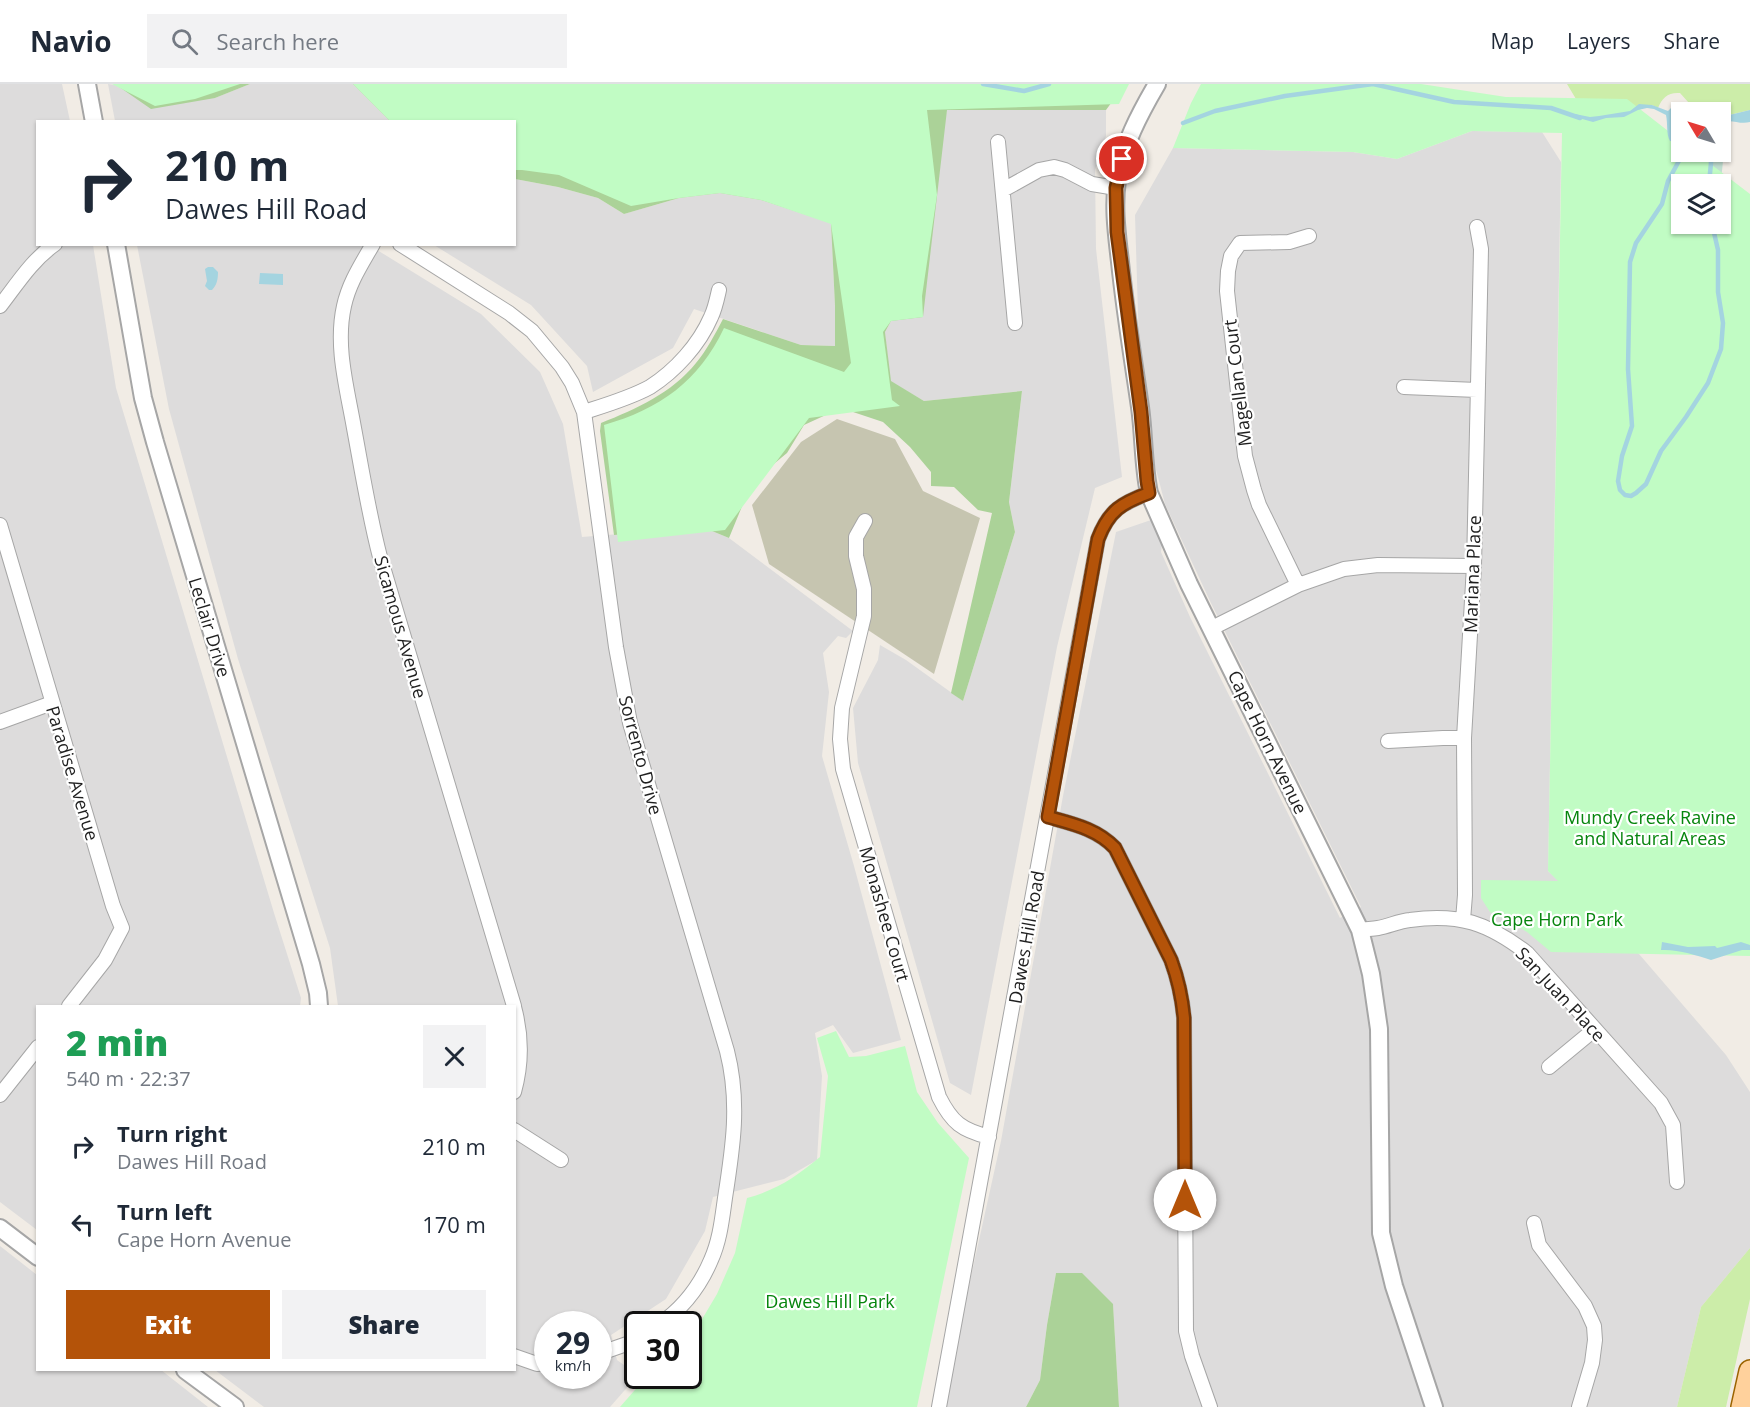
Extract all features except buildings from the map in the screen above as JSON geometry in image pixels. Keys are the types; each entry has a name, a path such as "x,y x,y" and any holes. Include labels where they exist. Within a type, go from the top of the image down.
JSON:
{"main road":[{"path":"1742,1407 1750,1371"}],"street":[{"path":"87,84 94,120"},
{"name":"Cape Horn Avenue","path":"1157,84 1126,148 1116,188 1118,248 1141,412 1149,493 1189,584 1360,930 1371,974 1379,1029 1381,1233 1394,1286 1434,1407"},
{"path":"998,142 1015,323"},
{"path":"1004,190 1040,170 1054,167 1092,183 1116,188"},
{"name":"Mariana Place","path":"1463,920 1465,895 1464,738 1474,566 1481,249 1478,227"},
{"name":"Magellan Court","path":"1298,585 1259,505 1249,472 1242,434 1228,311 1228,271 1231,256 1240,243 1289,242 1309,236"},
{"path":"0,306 34,262 52,246"},
{"name":"Leclair Drive","path":"116,246 143,398 311,964 319,1005"},
{"name":"Sicamous Avenue","path":"372,246 355,274 347,294 340,335 342,364 370,516 380,558 513,1005"},
{"name":"Sorrento Drive","path":"403,246 502,308 532,331 562,367 572,383 584,412 616,646 630,723 733,1075 735,1097 730,1164 720,1233 712,1260 698,1285 677,1311"},
{"path":"584,412 649,387 682,360 700,338 712,316 719,290"},
{"path":"1404,387 1477,390"},
{"name":"Dawes Hill Road","path":"939,1407 1098,539 1102,527 1113,512 1149,493"},
{"name":"Monashee Court","path":"865,521 856,537 856,556 864,589 864,616 842,708 840,739 843,769 931,1074 944,1106 960,1125 969,1132 989,1137"},
{"name":"Paradise Avenue","path":"0,525 113,906 122,928 105,960 70,1005"},
{"path":"1212,628 1298,585 1331,573 1378,565 1474,566"},
{"path":"0,722 52,703"},
{"path":"1388,741 1464,738"},
{"path":"1048,817 1095,832 1115,848 1178,977 1184,1018 1186,1330 1192,1356 1210,1407"},
{"name":"San Juan Place","path":"1360,930 1409,920 1442,918 1463,920 1483,925 1502,934 1527,953 1661,1103 1673,1125 1677,1182"},
{"name":"Sicamous Avenue","path":"516,1016 521,1053 516,1085"},
{"path":"1550,1067 1595,1029"},
{"path":"0,1095 36,1050"},
{"path":"516,1131 561,1160"},
{"path":"1534,1223 1539,1245 1585,1306 1594,1326 1592,1363 1579,1407"},
{"path":"0,1228 36,1255"},
{"path":"516,1357 534,1363"},
{"path":"186,1371 235,1407"}],"shaded area":[{"path":"0,84 62,84 70,120 36,120 36,246 93,246 116,388 301,998 300,1005 36,1005 36,1229 0,1202"},
{"path":"108,84 215,98 250,84 353,84 389,120 115,120"},
{"path":"947,110 1106,110 1106,136 1095,170 1096,249 1122,477 1095,488 1057,647 971,1095 950,1083 858,763 853,708 878,660 880,645 906,660 963,701 1015,532 1009,502 1022,391 924,401 890,381 885,332 891,321"},
{"path":"1472,131 1542,132 1561,162 1548,871 1639,954 1726,1055 1750,1092 1750,1248 1701,1307 1677,1407 1119,1407 1113,1305 1081,1273 1056,1273 1040,1380 1026,1407 942,1407 1001,1141 1063,796 1116,532 1151,520 1162,544 1161,552 1190,617 1340,918 1361,907 1210,601 1165,504 1141,412 1135,215 1173,148 1353,152 1397,159"},
{"path":"1702,162 1723,162 1721,174 1701,174"},
{"path":"516,179 598,198 624,214 679,198 720,193 761,200 831,223 835,346 801,345 694,309 673,348 593,392 587,366 531,305 436,246 516,246"},
{"path":"137,246 371,246 481,314 540,372 563,424 582,537 707,529 729,538 853,631 846,638 838,636 823,653 829,692 822,756 901,1040 853,1053 833,1025 815,1033 822,1076 817,1160 784,1179 713,1197 705,1231 666,1299 648,1311 624,1311 624,1326 612,1334 612,1311 534,1311 534,1389 612,1389 612,1339 617,1360 624,1365 626,1389 610,1407 264,1407 216,1371 516,1371 516,1005 338,1005 330,948 238,659 169,409"},
{"path":"837,419 895,439 923,491 980,518 934,674 769,564 752,505 801,442"},
{"path":"0,1246 36,1274 36,1371 162,1371 208,1407 0,1407"}],"green space":[{"path":"112,84 240,84 195,99 155,106"},
{"path":"115,84 250,84 215,98 151,109"},
{"path":"353,84 1120,91 1106,110 947,110 923,317 891,321 885,332 891,381 924,401 1022,391 1009,502 1015,532 963,701 951,693 992,513 978,510 954,487 931,486 931,472 910,447 883,422 841,408 804,425 787,453 752,482 729,538 707,529 614,535 600,431 601,423 640,406 676,383 700,358 723,319 801,345 835,346 831,223 761,200 720,193 679,198 624,214 598,198 516,179 516,120 389,120"},
{"path":"353,84 1129,84 1119,104 927,110 937,195 922,296 923,317 891,321 883,332 892,400 900,406 809,418 725,530 618,542 604,425 643,411 676,390 703,363 724,328 844,372 851,363 831,224 761,200 720,193 631,206 559,175 516,170 516,120 389,120"},
{"name":"Mundy Creek Ravine and Natural Areas","path":"1201,84 1421,84 1506,97 1627,99 1671,133 1671,162 1708,162 1724,174 1671,174 1671,234 1731,234 1731,179 1750,194 1750,956 1551,952 1527,932 1490,912 1481,898 1481,880 1558,881 1548,871 1562,133 1472,131 1397,159 1353,152 1173,148"},
{"path":"1567,84 1750,84 1750,110 1731,115 1731,102 1688,102 1680,93 1666,96 1658,108 1652,105 1630,111 1576,99"},
{"name":"Dawes Hill Park","path":"836,1031 849,1057 866,1056 905,1046 917,1092 938,1123 969,1158 917,1407 620,1407 636,1389 702,1389 702,1319 717,1294 735,1253 747,1198 786,1182 820,1157 828,1076 817,1038"},
{"path":"1750,1248 1750,1299 1726,1407 1677,1407 1701,1307"},
{"path":"1056,1273 1082,1273 1113,1304 1119,1407 1026,1407 1040,1380"}],"water":[{"path":"1639,104 1652,105 1668,111 1671,108 1671,141 1666,115 1654,109 1647,108 1624,117 1606,118 1593,122 1575,117 1575,114 1590,117 1630,111"},
{"path":"1750,110 1750,122 1731,121 1731,115"},
{"path":"213,267 218,272 217,282 212,290 205,286 207,281 205,269"},
{"path":"260,273 283,274 283,285 259,284"},
{"path":"1662,942 1688,947 1715,946 1717,948 1741,942 1750,945 1750,950 1742,950 1711,960 1680,951 1661,950"}],"waterway":[{"path":"983,84 1024,91 1049,84"},
{"path":"1183,123 1215,111 1285,96 1373,84 1454,102 1551,108 1580,118"},
{"path":"1672,174 1678,162"},
{"path":"1710,174 1711,162"},
{"path":"1671,176 1662,204 1636,243 1630,262 1628,369 1632,426 1622,456 1618,481 1620,490 1625,495 1631,496 1646,484 1661,451 1708,383 1721,349 1723,323 1718,292 1718,250 1714,234"}],"route":[{"path":"1122,159 1116,188 1117,232 1141,412 1149,493 1120,506 1113,512 1102,527 1098,539 1048,817 1095,832 1115,848 1178,977 1184,1018 1185,1200"}],"park label":[{"name":"Cape Horn Park","path":"1557,919"}]}
